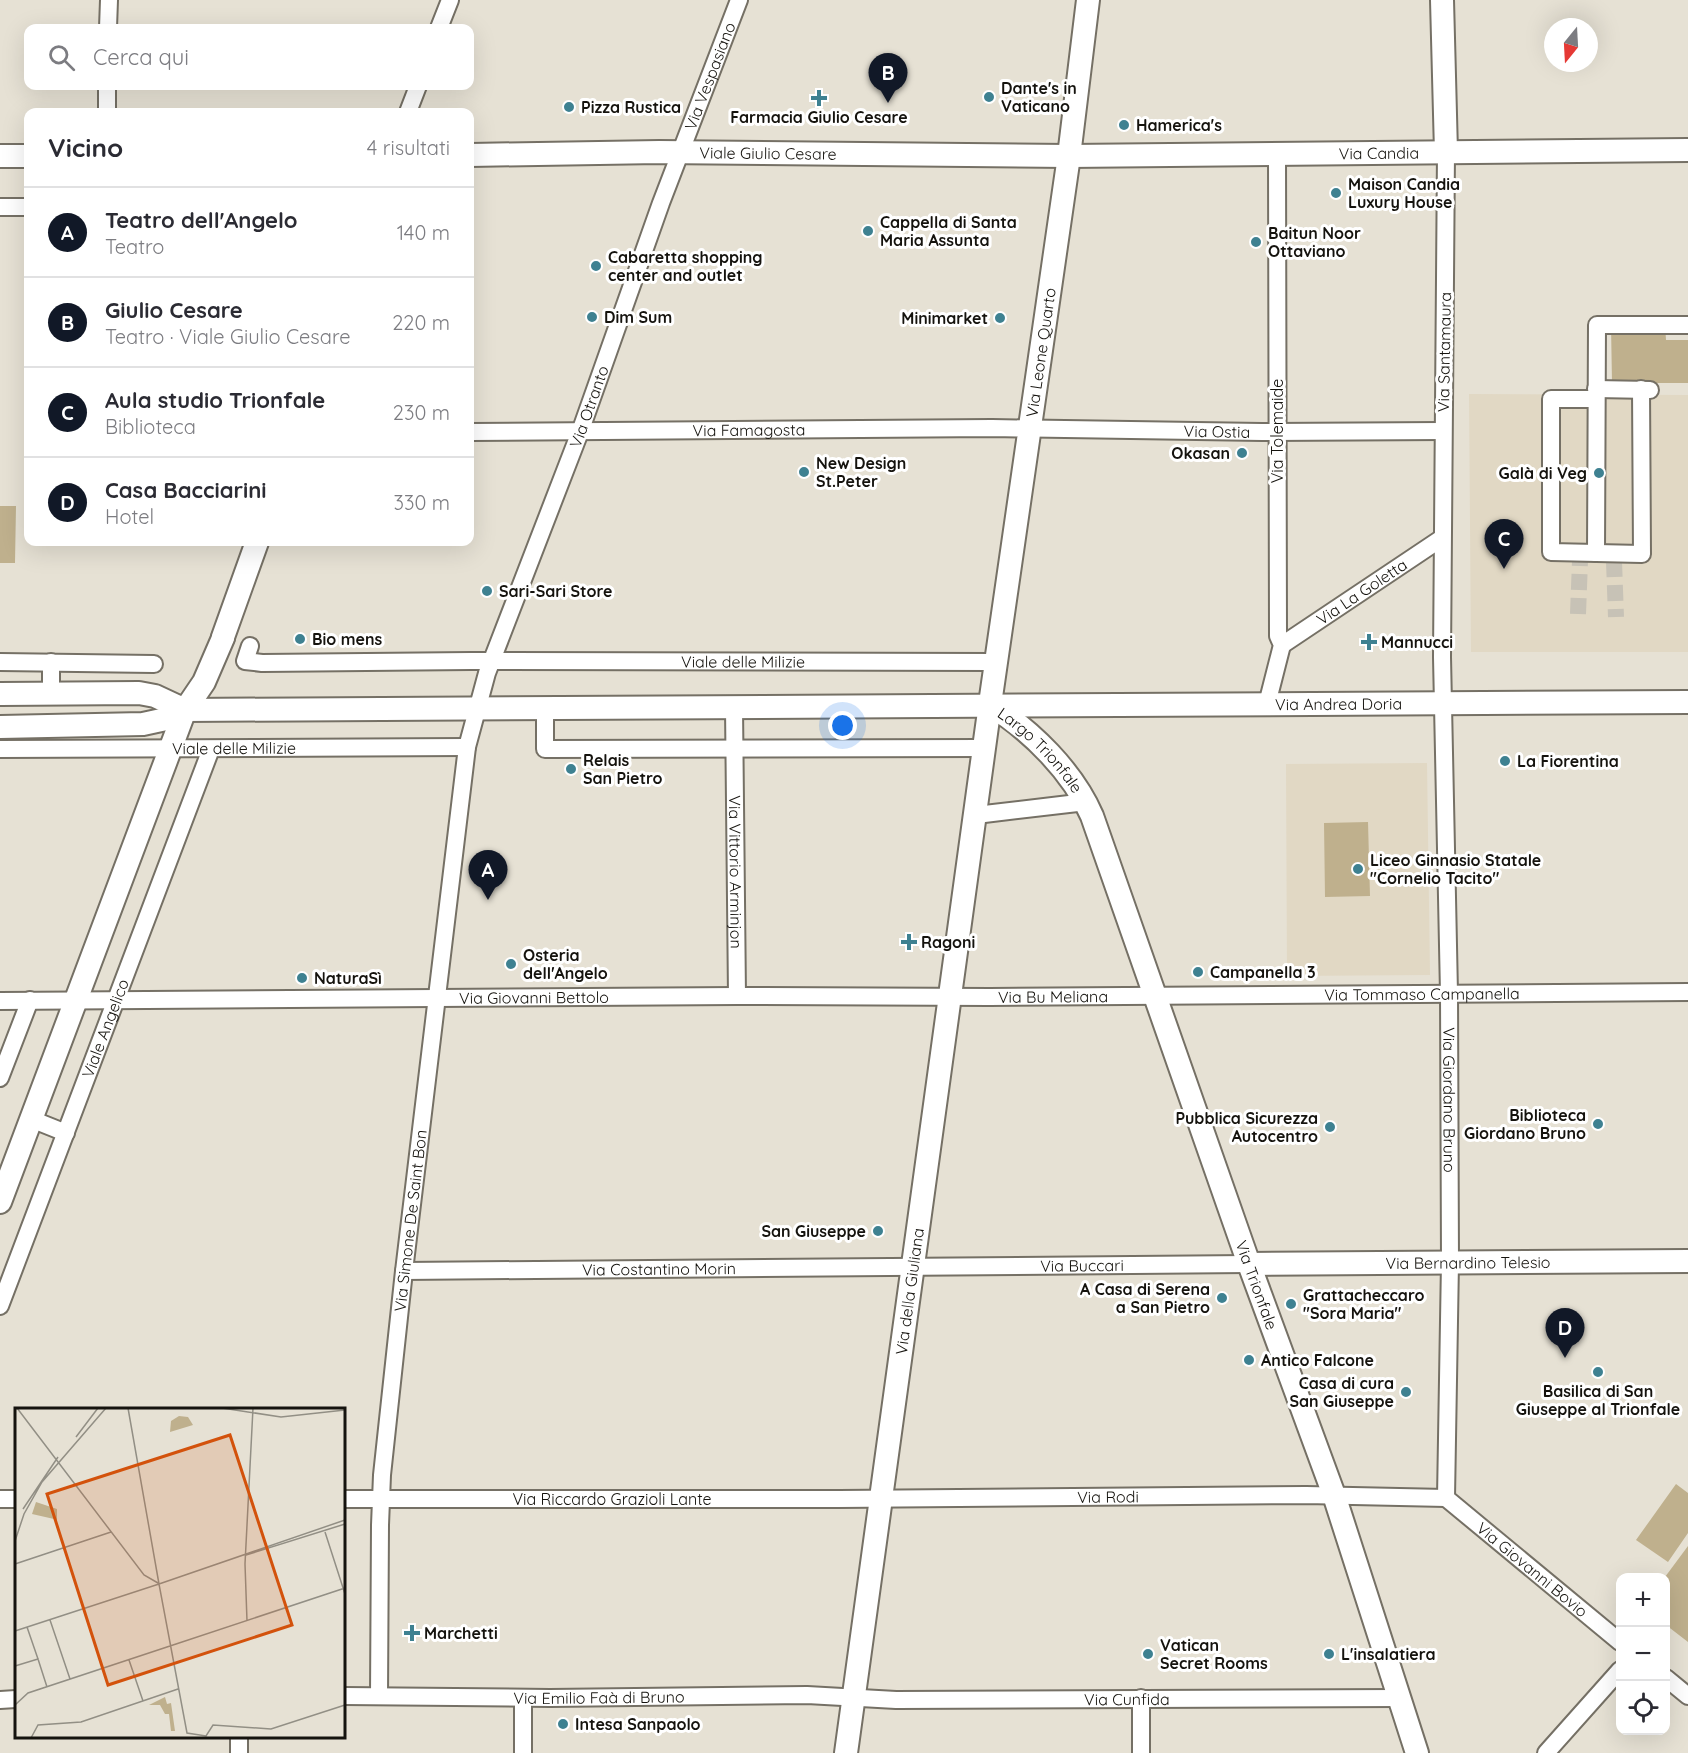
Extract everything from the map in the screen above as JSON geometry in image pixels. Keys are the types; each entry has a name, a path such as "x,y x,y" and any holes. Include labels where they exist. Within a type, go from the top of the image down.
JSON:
{"street":[{"path":"108,24 109,0"},
{"path":"441,24 450,0"},
{"name":"Via Vespasiano","path":"682,152 739,0"},
{"name":"Via Leone Quarto","path":"990,705 1069,156 1088,0"},
{"name":"Via Santamaura","path":"1442,0 1446,152 1442,538 1444,704"},
{"path":"107,90 107,108"},
{"path":"410,108 416,90"},
{"name":"Via Candia","path":"1069,156 1688,150"},
{"name":"Viale Giulio Cesare","path":"474,155 682,152 1069,156"},
{"name":"Via Otranto","path":"491,662 580,432 661,203 682,152"},
{"name":"Via Tolemaide","path":"1267,704 1282,645 1278,636 1277,154"},
{"path":"0,156 24,156"},
{"path":"0,207 24,207"},
{"path":"1586,555 1596,394 1597,325 1688,325"},
{"path":"1645,390 1641,554 1614,557 1551,552 1551,399 1596,394 1645,390"},
{"name":"Via Ostia","path":"1029,429 1277,432 1443,431"},
{"name":"Via Famagosta","path":"474,432 1029,429"},
{"name":"Via La Goletta","path":"1282,645 1442,538"},
{"path":"0,1202 185,710 204,682 223,638 256,546"},
{"name":"Viale delle Milizie","path":"247,653 262,663 996,662"},
{"path":"0,662 154,664"},
{"path":"51,662 51,694"},
{"path":"477,709 491,662"},
{"name":"Viale delle Milizie","path":"0,694 139,693 154,696 185,710 990,705"},
{"name":"Via Andrea Doria","path":"990,705 1688,702"},
{"name":"Via Giordano Bruno","path":"1444,704 1449,993 1446,1498"},
{"name":"Largo Trionfale","path":"990,705 1039,742 1089,809 975,822 990,705"},
{"name":"Via Vittorio Arminjon","path":"734,707 737,996"},
{"name":"Via Simone De Saint Bon","path":"379,1696 380,1499 404,1271 467,747 477,709"},
{"path":"545,709 545,749 984,748"},
{"name":"Viale delle Milizie","path":"0,727 143,724 166,719 185,710"},
{"name":"Viale delle Milizie","path":"0,749 467,747"},
{"name":"Viale Angelico","path":"0,1306 211,749"},
{"name":"Via Trionfale","path":"1089,809 1249,1264 1334,1495 1417,1753"},
{"name":"Via della Giuliana","path":"846,1753 975,822"},
{"name":"Via Tommaso Campanella","path":"1156,996 1688,992"},
{"name":"Via Giovanni Bettolo","path":"0,1001 737,996 951,997"},
{"name":"Via Bu Meliana","path":"951,997 1156,996"},
{"path":"0,1078 30,1000"},
{"path":"31,1119 66,1132"},
{"name":"Via Bernardino Telesio","path":"1249,1264 1688,1261"},
{"name":"Via Buccari","path":"914,1266 1249,1264"},
{"name":"Via Costantino Morin","path":"404,1271 914,1266"},
{"name":"Via Rodi","path":"882,1498 1334,1495 1446,1498"},
{"name":"Via Riccardo Grazioli Lante","path":"345,1499 882,1498"},
{"name":"Via Giovanni Bovio","path":"1446,1498 1616,1639"},
{"path":"1546,1753 1616,1674"},
{"path":"1669,1681 1688,1696"},
{"name":"Via Emilio Faà di Bruno","path":"345,1696 523,1698 807,1695 854,1698"},
{"path":"523,1698 524,1753"},
{"name":"Via Cunfida","path":"854,1698 896,1700 1400,1698"},
{"path":"1141,1698 1141,1753"}],"shaded area":[{"path":"1665,324 1666,340 1688,340 1688,383 1612,383 1611,325"},
{"path":"1469,394 1688,395 1688,652 1471,652"},
{"path":"0,506 16,506 15,563 0,563"},
{"name":"Liceo Ginnasio Statale \"Cornelio Tacito\"","path":"1427,763 1430,975 1287,976 1286,764"},
{"path":"1368,822 1370,896 1325,897 1324,823"},
{"path":"1676,1484 1688,1493 1688,1533 1668,1562 1636,1540"},
{"path":"1688,1546 1688,1642 1670,1628 1670,1573 1668,1573"}],"tunnel":[{"path":"1578,614 1580,561"},
{"path":"1614,561 1616,617"}],"place":[{"name":"Dante's in Vaticano","path":"989,97"},
{"name":"Farmacia Giulio Cesare","path":"819,98"},
{"name":"Giulio Cesare","path":"888,103"},
{"name":"Pizza Rustica","path":"569,107"},
{"name":"Hamerica's","path":"1124,125"},
{"name":"Maison Candia Luxury House","path":"1336,193"},
{"name":"Cappella di Santa Maria Assunta","path":"868,231"},
{"name":"Baitun Noor Ottaviano","path":"1256,242"},
{"name":"Cabaretta shopping center and outlet","path":"596,266"},
{"name":"Dim Sum","path":"592,317"},
{"name":"Minimarket","path":"1000,318"},
{"name":"Okasan","path":"1242,453"},
{"name":"New Design St.Peter","path":"804,472"},
{"name":"Galà di Veg","path":"1599,473"},
{"name":"Aula studio Trionfale","path":"1504,569"},
{"name":"Sari-Sari Store","path":"487,591"},
{"name":"Bio mens","path":"300,639"},
{"name":"Mannucci","path":"1369,642"},
{"name":"La Fiorentina","path":"1505,761"},
{"name":"Relais San Pietro","path":"571,769"},
{"name":"Liceo Ginnasio Statale \"Cornelio Tacito\"","path":"1358,869"},
{"name":"Teatro dell'Angelo","path":"488,900"},
{"name":"Ragoni","path":"909,942"},
{"name":"Osteria dell'Angelo","path":"511,964"},
{"name":"Campanella 3","path":"1198,972"},
{"name":"NaturaSì","path":"302,978"},
{"name":"Biblioteca Giordano Bruno","path":"1598,1124"},
{"name":"Pubblica Sicurezza Autocentro","path":"1330,1127"},
{"name":"San Giuseppe","path":"878,1231"},
{"name":"A Casa di Serena a San Pietro","path":"1222,1298"},
{"name":"Grattacheccaro \"Sora Maria\"","path":"1291,1304"},
{"name":"Casa Bacciarini","path":"1565,1358"},
{"name":"Antico Falcone","path":"1249,1360"},
{"name":"Basilica di San Giuseppe al Trionfale","path":"1598,1372"},
{"name":"Casa di cura San Giuseppe","path":"1406,1392"},
{"name":"Marchetti","path":"412,1633"},
{"name":"Vatican Secret Rooms","path":"1148,1654"},
{"name":"L'insalatiera","path":"1329,1654"},
{"name":"Intesa Sanpaolo","path":"563,1724"}]}
